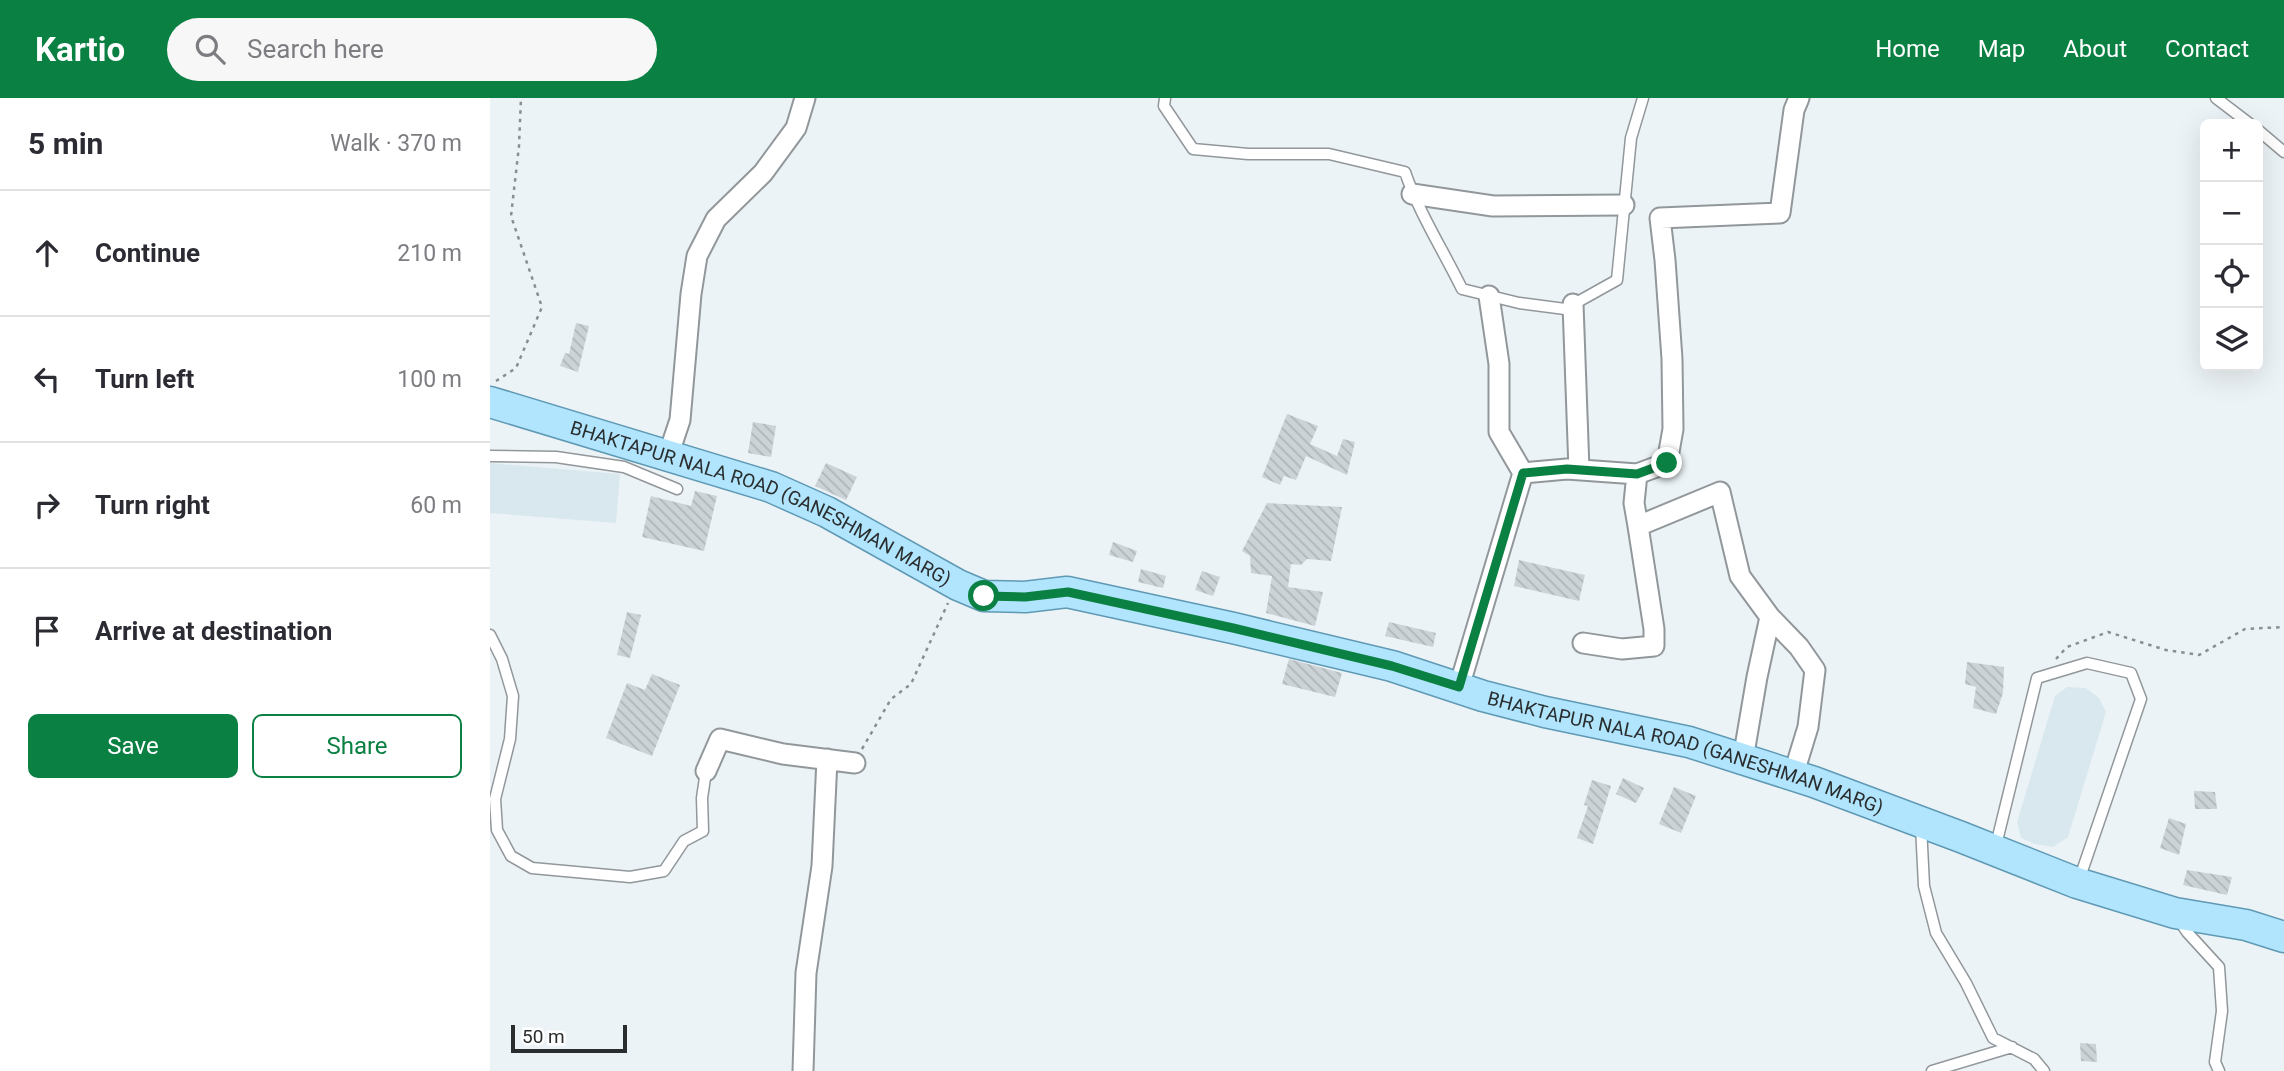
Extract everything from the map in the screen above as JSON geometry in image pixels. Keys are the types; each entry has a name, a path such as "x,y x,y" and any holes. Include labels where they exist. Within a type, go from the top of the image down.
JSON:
{"main road":[{"name":"BHAKTAPUR NALA ROAD (GANESHMAN MARG)","path":"490,402 771,487 827,512 958,585 984,596 1025,597 1068,592 1392,666 1483,696 1545,712 1689,742 1921,822 2077,883 2175,913 2246,925 2284,937"}],"street":[{"path":"668,456 680,421 697,256 716,219 762,173 796,128 805,98"},
{"path":"1523,473 1579,470 1637,474 1667,463 1673,429 1671,347 1660,218 1780,213 1794,110 1799,98"},
{"path":"1412,194 1493,206 1624,205"},
{"path":"1459,687 1523,473 1499,432 1499,364 1489,296"},
{"path":"1573,304 1579,470"},
{"path":"1583,643 1622,649 1654,646 1654,628 1633,503 1637,474"},
{"path":"1638,526 1720,492 1740,576 1770,618 1799,647 1815,670 1808,727 1793,776"},
{"path":"1743,759 1770,618"},
{"path":"706,771 720,739 783,754 855,763"},
{"path":"803,1071 805,984 822,866 827,759"}],"lane":[{"path":"1165,98 1164,106 1193,149 1248,154 1329,154 1405,172 1412,194 1462,289 1519,303 1565,309 1617,280 1631,138 1643,98"},
{"path":"2216,98 2243,119"},
{"path":"2263,134 2284,152"},
{"path":"490,456 556,457 624,467 677,489"},
{"path":"490,635 502,659 513,696 510,739 495,799 497,830 510,856 532,867 630,877 664,871 684,841 704,831 702,798 706,771"},
{"path":"1994,852 2037,678 2087,663 2131,673 2141,699 2077,883"},
{"path":"1921,822 1924,886 1936,933 1966,983 1993,1038 2034,1059 2044,1071"},
{"path":"2175,913 2187,932 2219,967 2222,1011 2215,1062 2219,1071"},
{"path":"1933,1071 2012,1047"}],"path":[{"path":"490,384 516,368 542,306 511,216 521,98"},
{"path":"855,763 891,699 911,684 958,585"},
{"path":"2037,678 2067,648 2108,632 2166,650 2199,655 2245,629 2284,627"}],"shaded area":[{"path":"490,463 620,474 616,523 490,513"},
{"path":"2067,687 2086,688 2099,698 2106,712 2068,837 2053,847 2021,838 2017,822 2055,696"}],"building":[{"path":"576,323 589,326 578,372 560,366 565,353 569,354"},
{"path":"1287,414 1318,426 1310,444 1337,456 1343,439 1355,442 1347,475 1306,456 1296,480 1284,476 1280,485 1262,477"},
{"path":"753,422 776,426 771,457 748,453"},
{"path":"826,463 857,477 846,500 815,486"},
{"path":"695,491 717,496 704,551 642,537 651,496 691,506"},
{"path":"1267,503 1342,507 1331,561 1307,559 1301,565 1291,564 1288,587 1323,592 1315,626 1266,613 1272,576 1251,573 1250,556 1242,551"},
{"path":"1113,542 1137,551 1133,562 1109,555"},
{"path":"1519,560 1585,575 1579,601 1514,586"},
{"path":"1141,569 1166,576 1163,588 1138,582"},
{"path":"1202,571 1220,577 1213,596 1195,590"},
{"path":"627,612 641,615 630,658 617,655"},
{"path":"1389,622 1436,633 1433,647 1385,636"},
{"path":"1289,659 1342,673 1335,697 1282,684"},
{"path":"1967,662 2004,667 2003,693 1996,714 1973,708 1976,687 1965,684"},
{"path":"652,674 680,685 652,756 606,738 627,683 645,690"},
{"path":"1623,778 1644,788 1636,803 1616,794"},
{"path":"1592,780 1611,786 1593,844 1577,838 1588,806 1584,805"},
{"path":"1674,787 1696,796 1681,833 1659,824"},
{"path":"2194,791 2215,792 2217,809 2195,809"},
{"path":"2169,818 2186,824 2179,855 2160,848"},
{"path":"2187,870 2232,877 2227,895 2183,885"},
{"path":"2080,1043 2096,1044 2097,1062 2081,1061"}],"route":[{"path":"984,596 1025,597 1068,592 1392,666 1459,687 1523,473 1567,469 1637,474 1667,463"}]}
